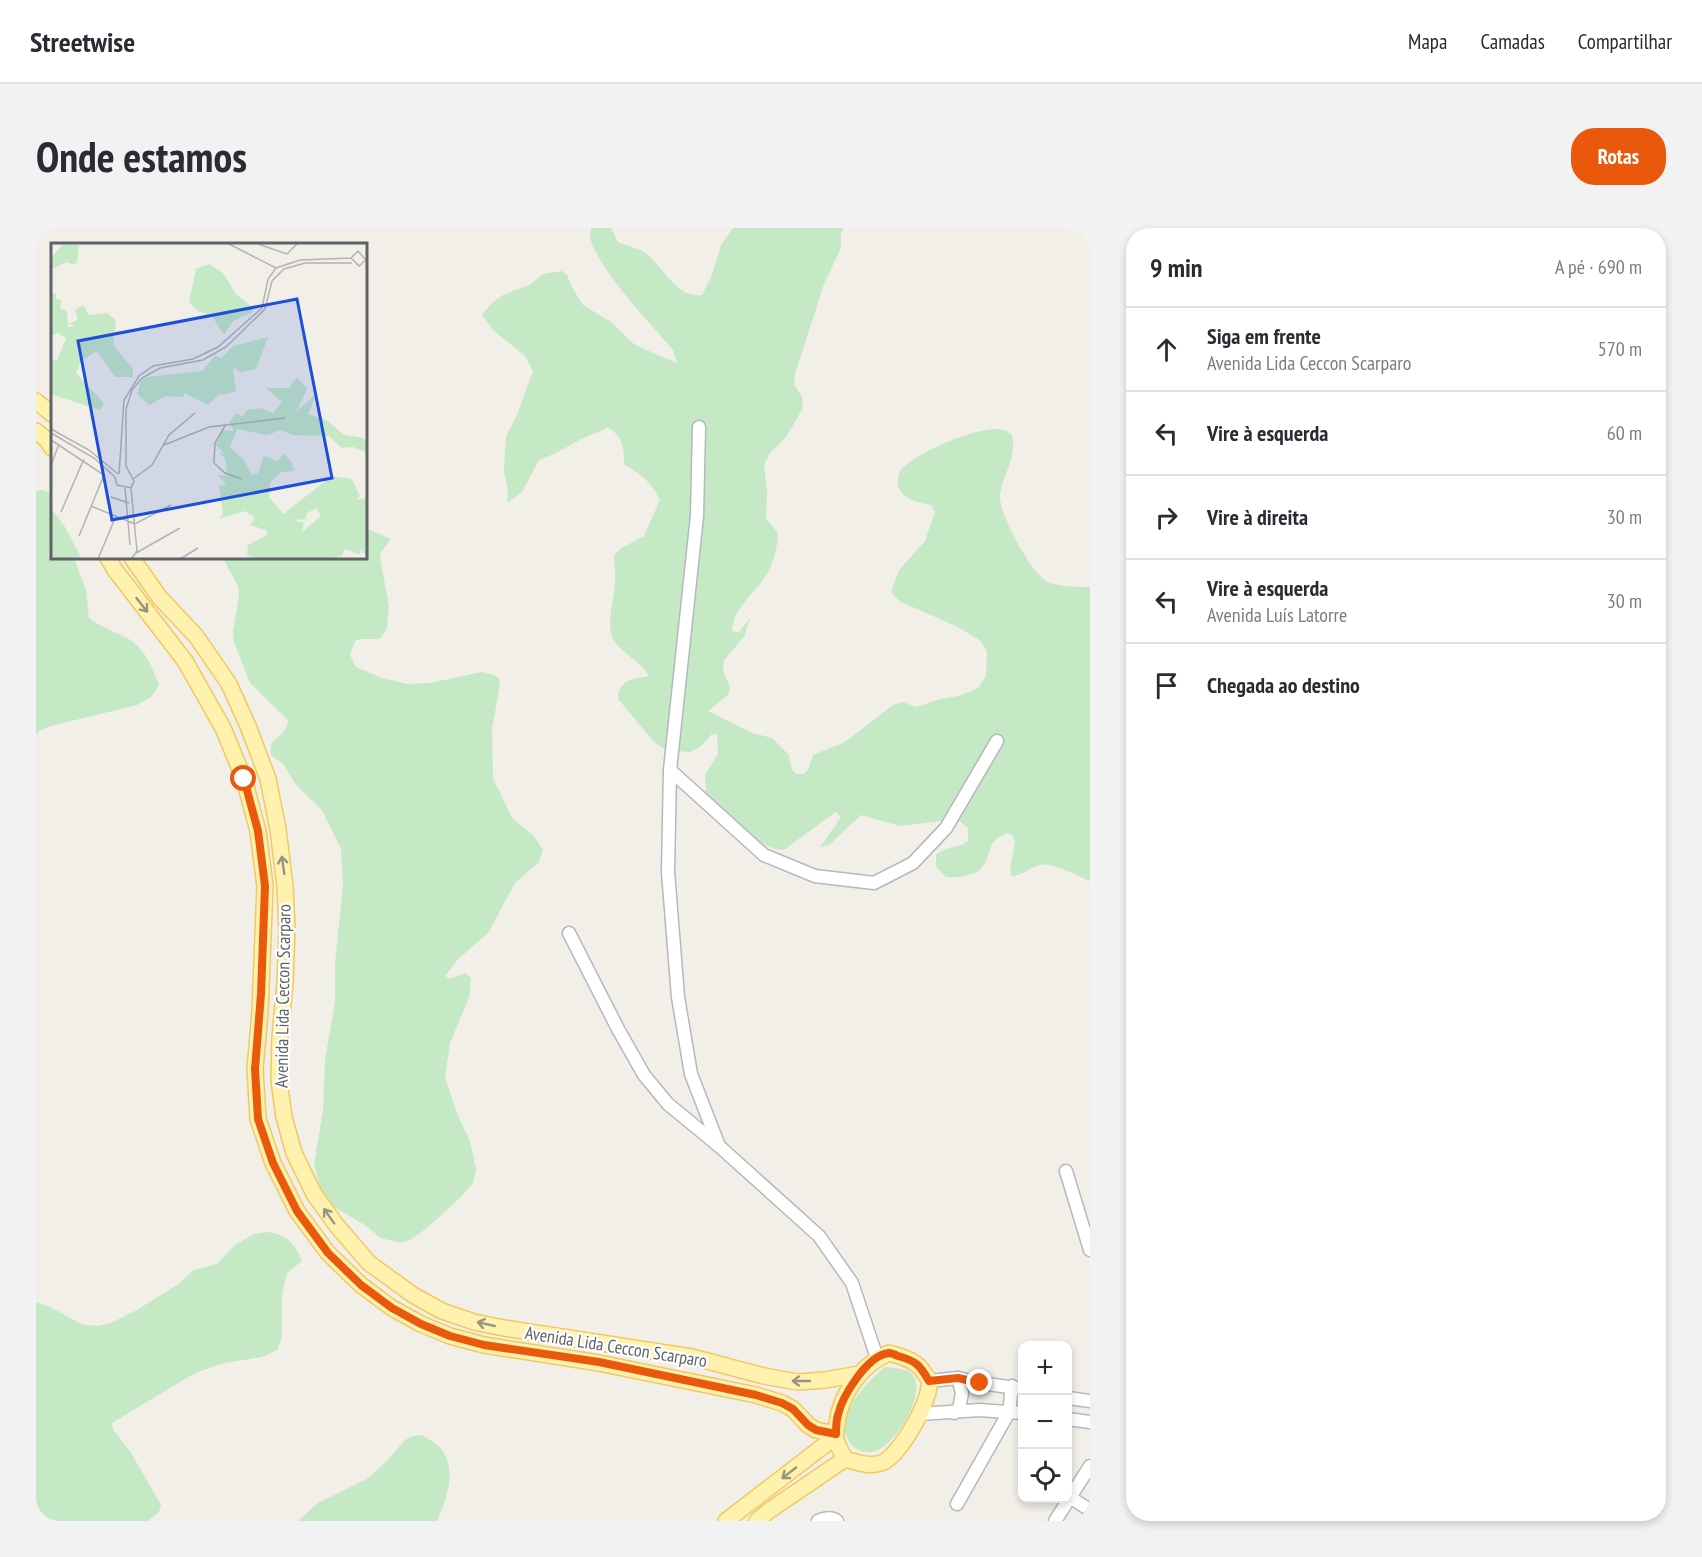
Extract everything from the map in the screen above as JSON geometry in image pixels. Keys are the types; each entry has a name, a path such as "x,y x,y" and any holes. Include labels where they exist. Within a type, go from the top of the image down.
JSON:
{"main road":[{"path":"36,401 51,413"},
{"path":"36,431 51,446"},
{"name":"Avenida Lida Ceccon Scarparo","path":"109,560 185,661 223,728 244,779 258,831 265,886 255,1069 258,1119 273,1163 297,1211 328,1253 361,1285 392,1308 421,1324 450,1336 484,1345 599,1362 756,1395 782,1403 793,1409 816,1430 836,1435"},
{"name":"Avenida Lida Ceccon Scarparo","path":"133,560 160,598 196,636 229,684 268,779 278,829 285,886 287,929 279,1080 284,1117 294,1153 314,1194 337,1226 369,1263 442,1311 494,1326 692,1357 764,1376 798,1382 859,1374"},
{"path":"889,1353 920,1365 929,1381 924,1405 892,1456 881,1463 862,1464 845,1459 836,1435 838,1415 859,1374 877,1358 889,1353"},
{"path":"726,1521 836,1435"},
{"path":"756,1521 845,1459"}],"street":[{"path":"699,427 697,516 670,770 668,872 678,997 691,1074 719,1146"},
{"path":"670,770 764,855 815,876 874,883 913,862 946,828 997,741"},
{"path":"569,933 644,1075 668,1104 719,1146 819,1236 852,1283 877,1358"},
{"path":"1066,1171 1090,1250"},
{"path":"954,1413 959,1409 962,1393 958,1378"},
{"path":"929,1381 958,1378 1017,1388 1009,1412 957,1504"},
{"path":"1072,1399 1090,1401"},
{"path":"920,1414 979,1410 1018,1413"},
{"path":"1072,1420 1090,1422"},
{"path":"1072,1496 1090,1466"},
{"path":"1072,1499 1090,1510"},
{"path":"1055,1521 1068,1503"},
{"path":"819,1521 835,1520"}],"green space":[{"path":"591,228 611,228 618,242 646,254 679,288 686,293 702,295 712,275 721,245 733,228 844,228 841,234 841,248 824,284 795,374 794,384 802,397 803,408 786,437 770,453 764,465 767,491 766,519 778,533 774,557 765,578 742,606 733,622 732,631 739,632 750,618 744,637 724,660 723,671 730,687 729,694 708,711 752,733 772,738 789,755 792,770 797,774 803,774 808,770 813,755 845,742 893,705 902,702 917,707 940,699 959,696 978,688 986,676 987,652 981,641 958,627 899,601 891,592 899,570 925,541 935,512 931,505 904,495 900,491 898,479 900,471 908,463 949,441 994,429 1004,430 1012,435 1012,455 1000,494 1004,514 1017,542 1033,568 1048,582 1063,586 1090,587 1090,881 1057,867 1044,865 1012,876 1010,869 1015,841 1012,835 1007,833 994,842 985,863 978,871 963,876 946,877 936,867 936,855 968,841 968,828 957,819 900,826 861,815 829,845 820,847 841,817 836,812 785,849 769,847 723,809 701,795 706,791 705,775 718,754 717,734 712,734 700,747 690,752 666,750 655,743 618,699 621,687 628,681 649,676 621,649 611,634 610,620 615,581 614,556 620,549 644,536 660,500 645,479 624,464 622,443 607,427 539,460 522,492 507,503 508,491 504,471 506,436 517,415 533,371 525,356 494,331 482,315 503,295 531,284 543,274 562,271 567,275 583,305 611,322 635,345 677,363 673,350 603,264 590,237"},
{"path":"41,490 51,493 51,560 75,560 86,590 89,618 139,647 151,665 159,685 151,697 137,705 51,726 39,731 36,735 36,492"},
{"path":"368,529 391,539 381,552 380,558 389,606 387,629 379,639 355,641 350,655 356,667 382,678 408,684 430,683 482,672 499,678 500,684 492,729 493,778 512,818 534,836 543,850 539,862 515,883 488,933 457,960 445,976 450,979 465,973 471,978 469,997 450,1043 445,1077 458,1116 470,1141 476,1169 473,1183 461,1197 428,1227 412,1239 400,1243 381,1238 365,1225 324,1201 314,1164 323,1110 325,1060 335,1002 335,964 343,885 341,849 322,810 296,785 283,764 271,755 271,743 283,733 289,721 250,683 234,642 238,586 224,560 368,560"},
{"path":"267,1232 285,1237 296,1249 302,1261 288,1272 285,1279 282,1298 282,1338 277,1350 262,1357 224,1363 195,1373 112,1423 113,1429 131,1453 161,1505 159,1512 150,1521 36,1521 36,1302 81,1324 97,1326 111,1323 177,1285 194,1270 217,1264 235,1245 254,1234"},
{"path":"885,1367 908,1371 915,1378 914,1401 902,1427 893,1438 876,1451 862,1451 853,1447 846,1434 845,1423 848,1412 869,1382"},
{"path":"422,1435 442,1450 448,1461 448,1487 437,1521 298,1521 318,1503 367,1479 405,1440"}],"route":[{"path":"244,779 258,831 265,886 261,994 255,1069 258,1119 273,1163 297,1211 328,1253 361,1285 392,1308 421,1324 450,1336 521,1352 599,1362 756,1395 793,1409 816,1430 836,1434 838,1415 859,1374 877,1358 889,1353 920,1365 929,1381 958,1378 980,1383"}]}
